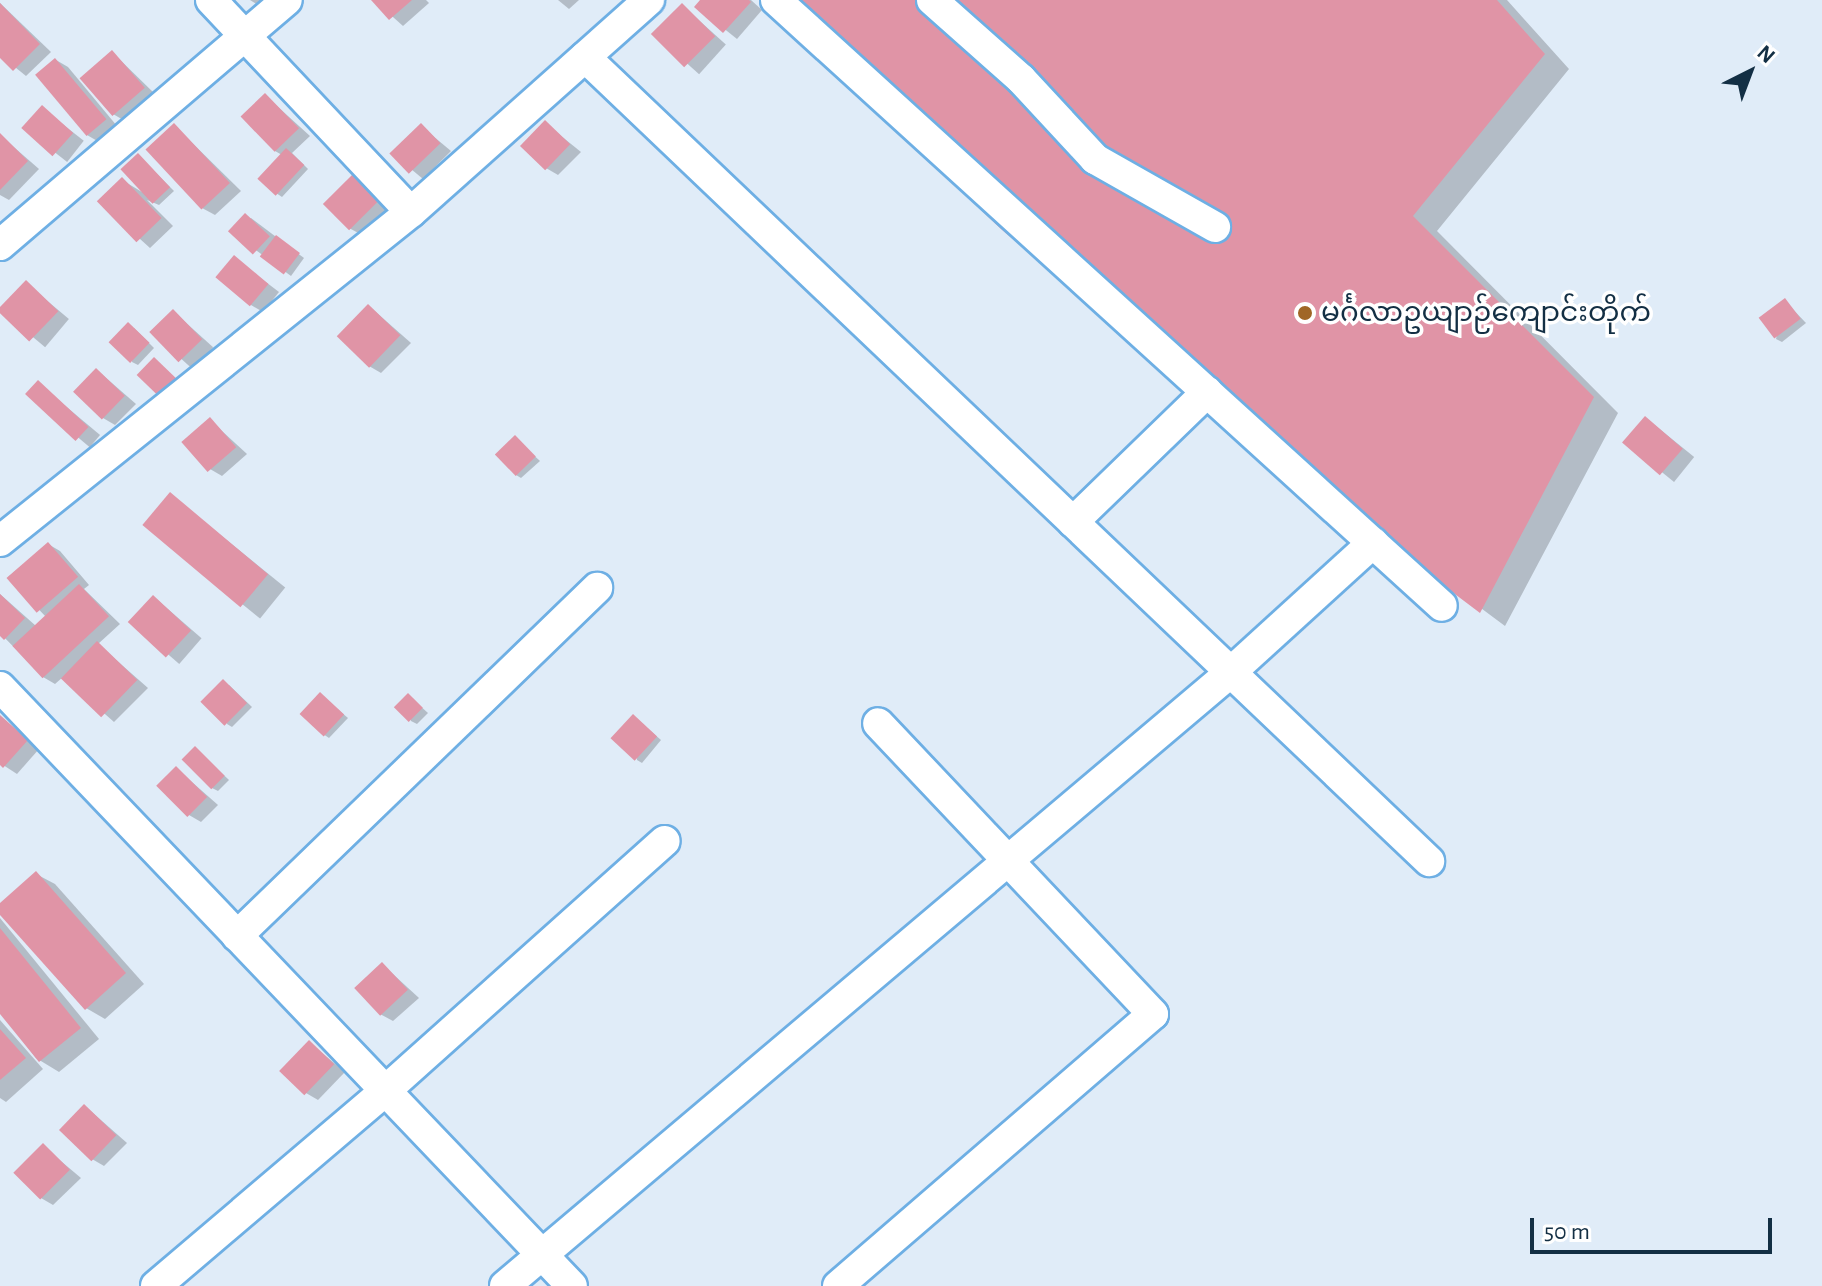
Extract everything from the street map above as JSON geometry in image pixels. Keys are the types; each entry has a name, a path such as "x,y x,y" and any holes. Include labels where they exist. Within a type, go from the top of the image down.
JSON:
{"street":[{"path":"211,0 411,212"},
{"path":"0,245 287,0"},
{"path":"0,541 411,212 649,0"},
{"path":"776,0 1442,606"},
{"path":"932,0 1021,79 1095,159 1215,227"},
{"path":"585,57 1429,861"},
{"path":"1073,522 1207,392"},
{"path":"505,1286 1231,672 1373,543"},
{"path":"237,936 597,588"},
{"path":"0,687 572,1286"},
{"path":"838,1286 1153,1014 1010,859 878,723"},
{"path":"156,1286 385,1091 665,841"}],"building":[{"path":"371,0 412,0 389,20"},
{"path":"700,0 751,2 723,33 694,7"},
{"name":"မင်္ဂလာဥယျာဉ်ကျောင်းတိုက်","path":"772,0 1497,0 1545,54 1413,216 1594,397 1480,613 1219,416 1001,229 800,39"},
{"path":"0,3 40,44 13,71 0,58"},
{"path":"682,3 715,36 684,67 651,34"},
{"path":"112,50 145,88 112,116 80,78"},
{"path":"55,58 106,119 87,136 35,75"},
{"path":"265,93 299,128 275,152 241,117"},
{"path":"42,105 73,133 52,156 21,128"},
{"path":"545,120 570,144 545,170 520,146"},
{"path":"174,123 230,183 201,210 145,150"},
{"path":"421,123 440,143 409,174 389,154"},
{"path":"0,133 28,161 0,190"},
{"path":"286,148 304,165 276,196 257,179"},
{"path":"138,153 170,187 153,204 120,169"},
{"path":"354,173 380,199 349,230 323,204"},
{"path":"122,177 162,218 136,242 97,201"},
{"path":"245,213 270,236 253,254 228,231"},
{"path":"276,235 300,253 284,275 260,257"},
{"path":"234,255 268,284 250,306 215,277"},
{"path":"26,280 58,311 29,341 0,313 0,307"},
{"path":"1785,298 1801,319 1774,339 1759,318"},
{"path":"368,304 400,335 369,368 337,336"},
{"path":"173,309 202,339 178,362 149,332"},
{"path":"128,322 150,343 130,363 109,342"},
{"path":"154,357 179,381 162,399 137,375"},
{"path":"96,368 125,396 102,420 73,392"},
{"path":"38,380 88,427 76,441 25,394"},
{"path":"1645,416 1683,449 1660,475 1622,442"},
{"path":"210,417 236,447 208,472 181,442"},
{"path":"515,435 536,457 516,476 495,454"},
{"path":"170,492 268,574 240,607 142,525"},
{"path":"48,542 78,577 37,613 6,578"},
{"path":"79,584 109,616 42,678 12,646"},
{"path":"0,594 25,618 4,640 0,636"},
{"path":"153,595 191,630 166,658 128,622"},
{"path":"97,641 137,680 101,717 61,678"},
{"path":"223,679 247,703 224,726 200,702"},
{"path":"320,692 344,715 324,736 300,714"},
{"path":"408,693 423,708 409,722 394,707"},
{"path":"633,714 657,737 635,761 610,738"},
{"path":"0,715 28,740 3,768 0,765"},
{"path":"195,746 225,776 211,789 182,759"},
{"path":"176,766 207,797 187,817 156,786"},
{"path":"36,871 126,973 85,1010 0,915 0,903"},
{"path":"0,928 81,1028 39,1062 0,1014"},
{"path":"382,962 408,990 380,1016 354,988"},
{"path":"0,1029 26,1058 0,1080"},
{"path":"309,1040 334,1064 304,1095 279,1071"},
{"path":"84,1104 116,1135 91,1161 59,1130"},
{"path":"43,1143 70,1170 40,1200 13,1173"}],"place":[{"name":"မင်္ဂလာဥယျာဉ်ကျောင်းတိုက်","path":"1305,313"}]}
